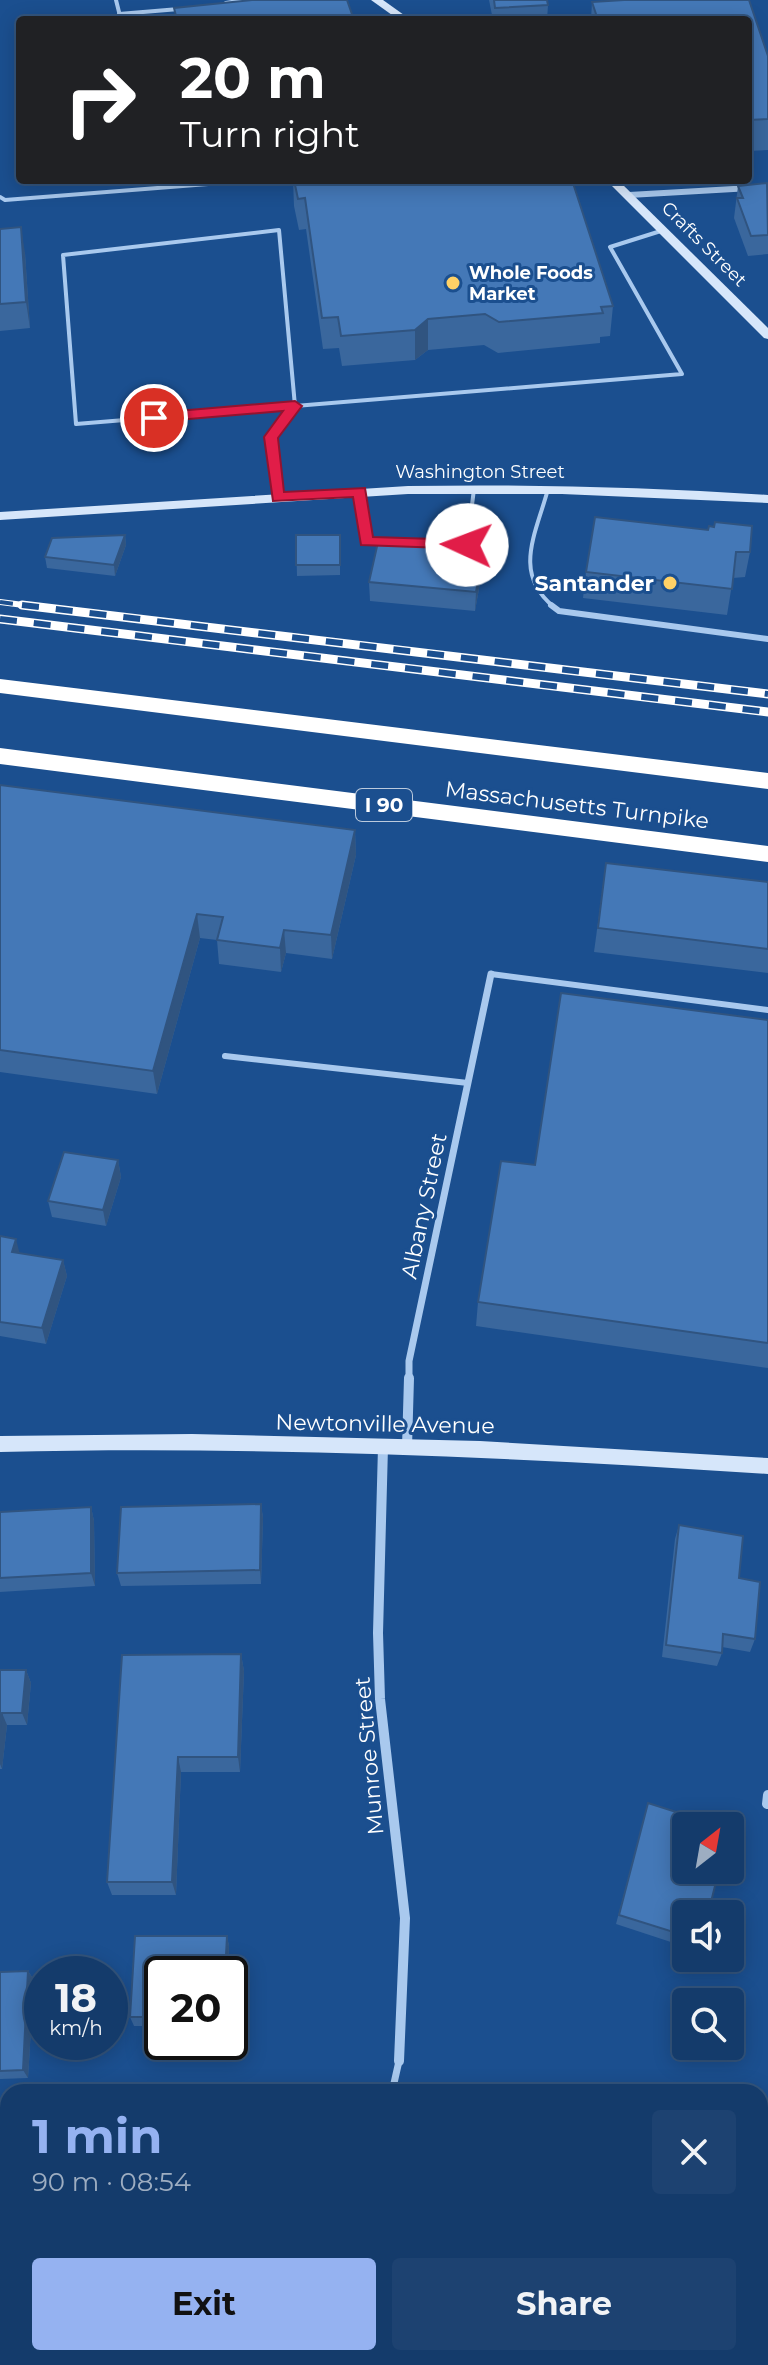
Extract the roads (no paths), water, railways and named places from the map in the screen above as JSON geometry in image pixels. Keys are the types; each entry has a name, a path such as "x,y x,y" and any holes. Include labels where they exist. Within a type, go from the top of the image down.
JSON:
{"highway":[{"path":"0,686 768,781"},
{"name":"Massachusetts Turnpike","path":"0,756 768,854"}],"main road":[{"path":"376,0 400,16"},
{"name":"Crafts Street","path":"617,184 768,335"},
{"name":"Washington Street","path":"0,516 54,515 360,492 474,489 548,489 768,499"},
{"name":"Newtonville Avenue","path":"0,1444 195,1441 560,1451 768,1466"}],"street":[{"path":"629,195 768,187"},
{"name":"Albany Street","path":"407,1447 409,1361 491,974"},
{"name":"Munroe Street","path":"383,1447 378,1633 380,1699 405,1918 399,2061"},
{"path":"767,1804 768,1795"}],"lane":[{"path":"217,5 243,0"},
{"path":"129,16 190,9"},
{"path":"0,197 5,200 207,184"},
{"path":"278,498 271,437 295,406 279,230 63,255 76,424 295,406 682,374 610,247 664,230"},
{"path":"360,492 366,542 467,545 474,489"},
{"path":"548,489 528,565 537,593 559,611 768,639"},
{"path":"491,974 768,1010"},
{"path":"225,1056 468,1083"},
{"path":"394,2084 399,2061"}],"railway":[{"path":"0,602 39,607"},
{"path":"22,605 768,694"},
{"path":"0,619 768,712"}],"place":[{"name":"Whole Foods Market","path":"453,283"},
{"name":"Santander","path":"670,583"}]}
